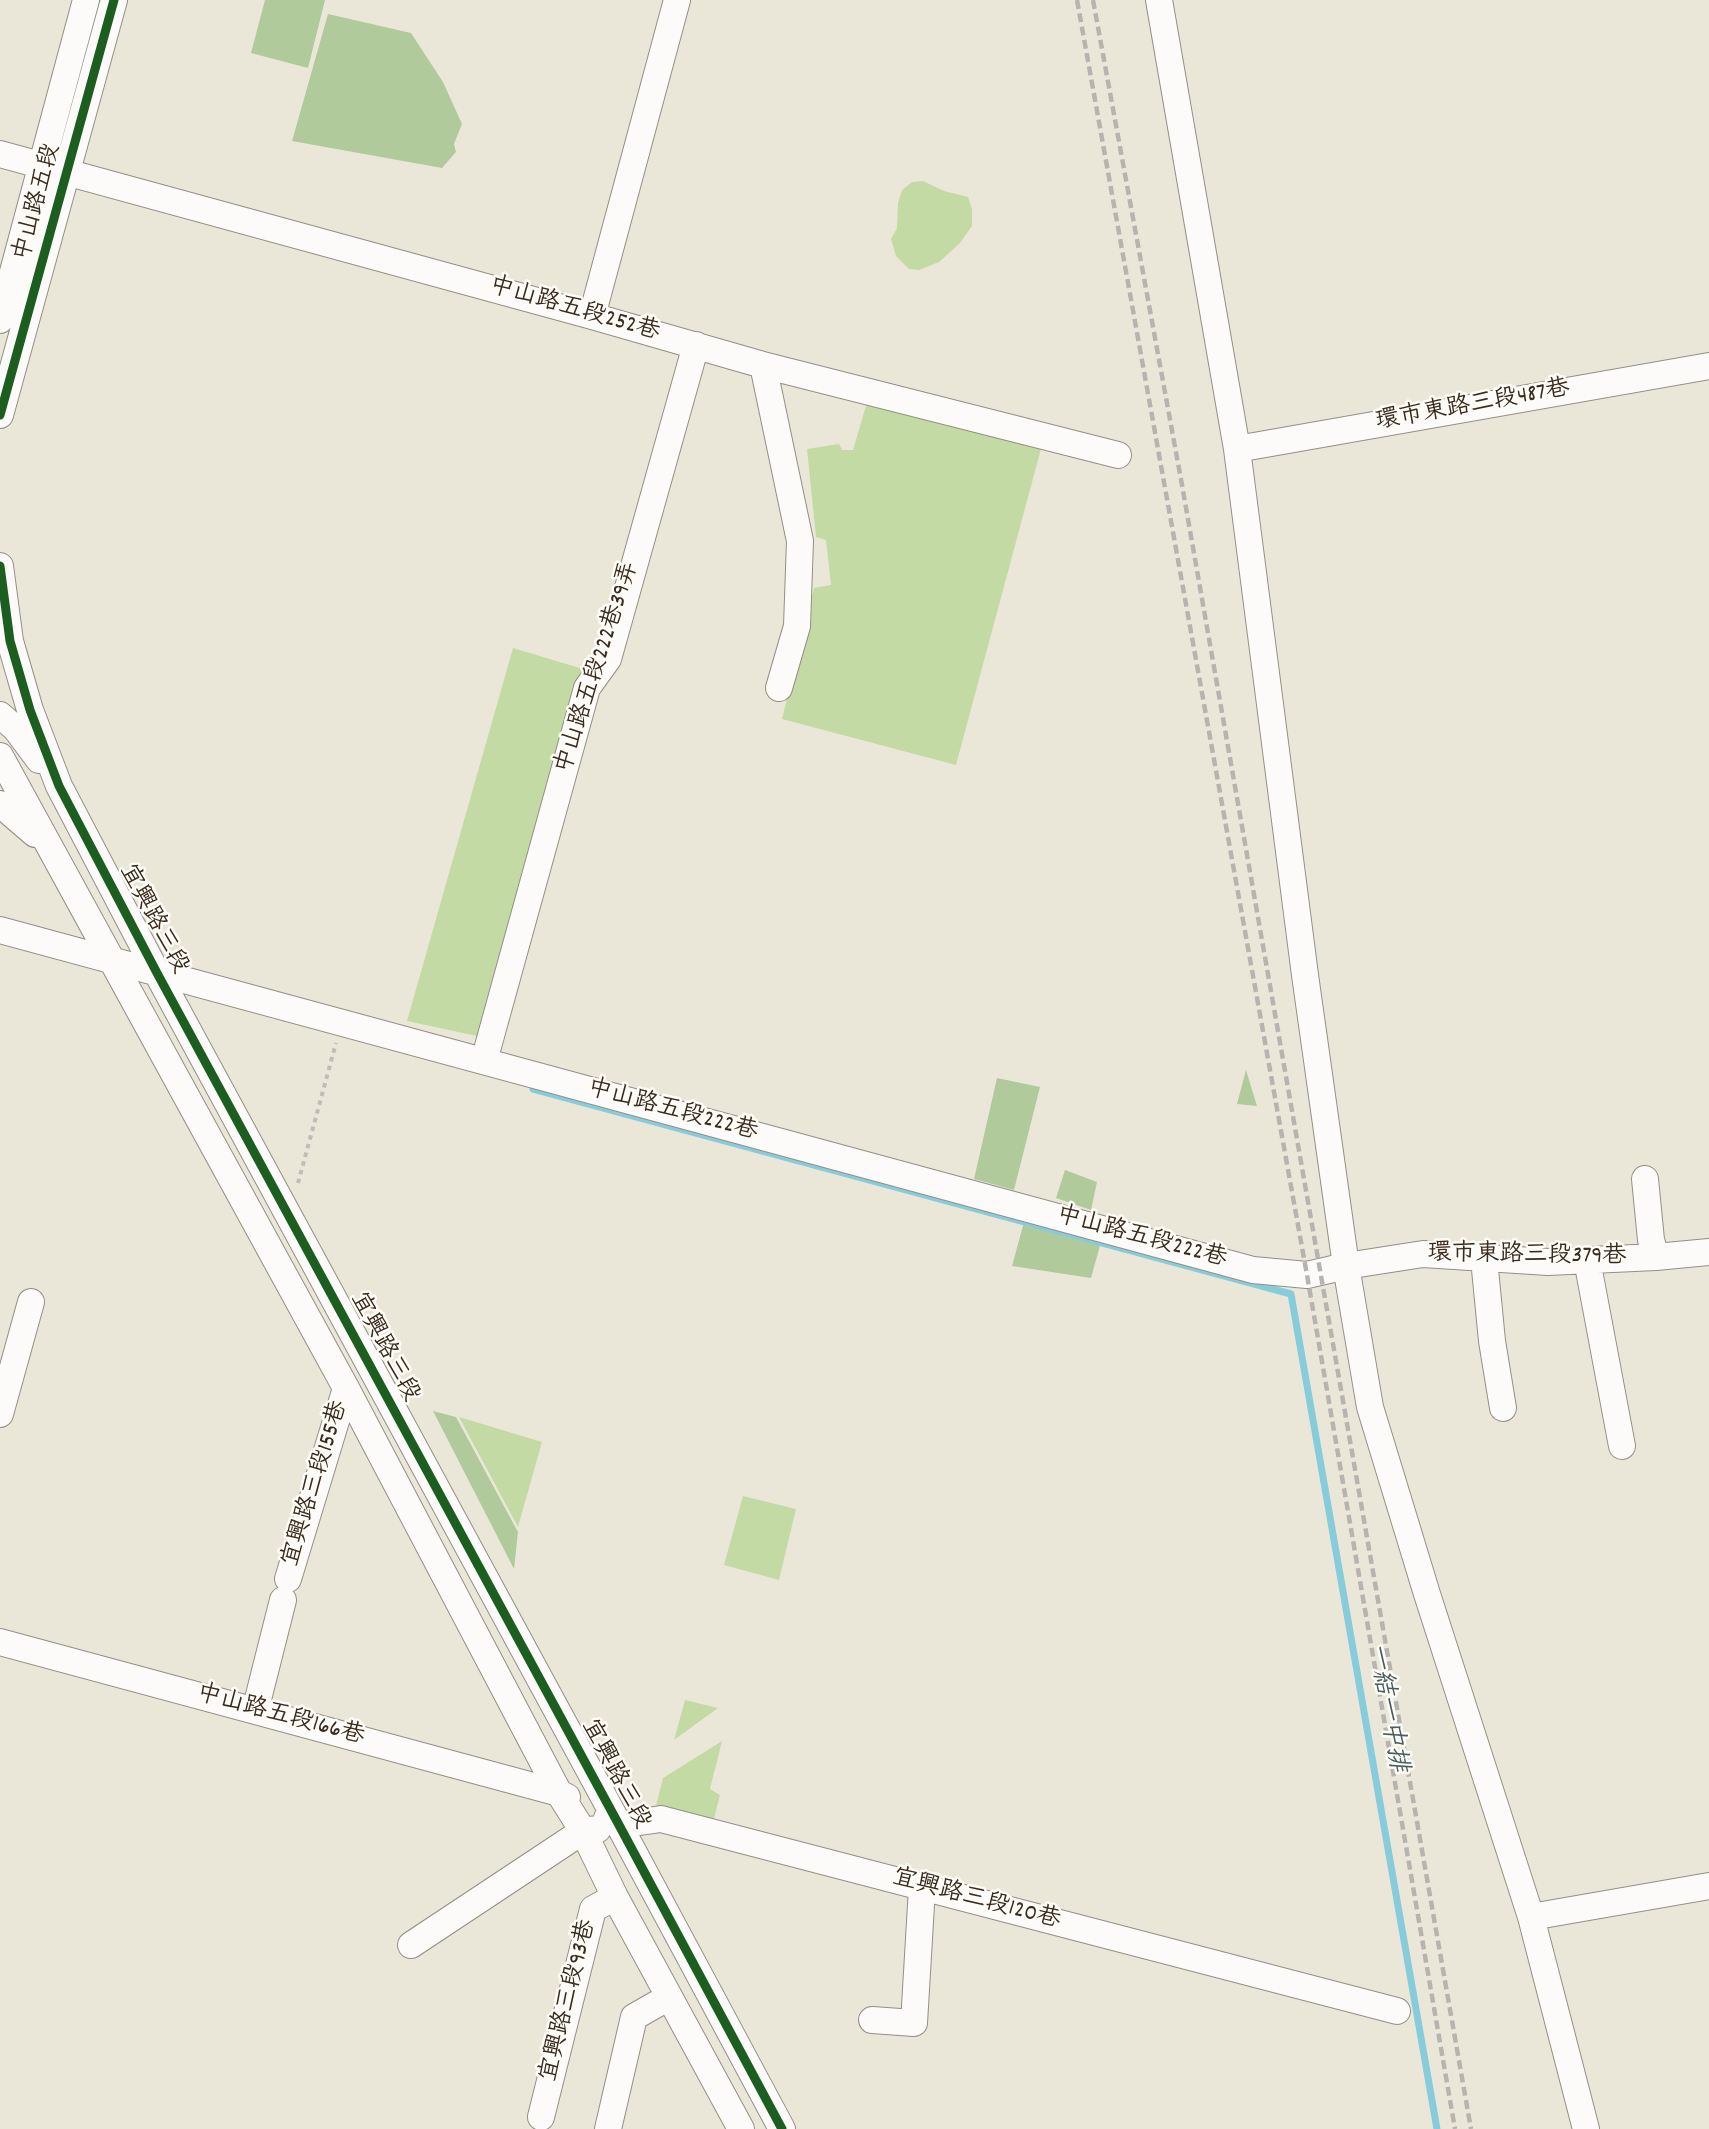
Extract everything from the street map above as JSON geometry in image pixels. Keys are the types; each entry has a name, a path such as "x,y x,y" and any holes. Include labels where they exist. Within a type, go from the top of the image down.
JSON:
{"street":[{"name":"中山路五段","path":"0,320 86,0"},
{"name":"中山路五段","path":"0,415 114,0"},
{"path":"592,316 677,0"},
{"path":"1159,0 1237,449 1305,975 1346,1266 1371,1407 1431,1605 1531,1917 1586,2129"},
{"name":"中山路五段252巷","path":"0,154 763,365 1118,455"},
{"name":"中山路五段222巷39弄","path":"484,1061 587,688 608,659 696,345"},
{"path":"763,365 800,541 797,626 779,688"},
{"name":"環市東路三段487巷","path":"1237,449 1709,366"},
{"name":"宜興路三段","path":"0,566 10,641 30,710 59,786 157,973 782,2129"},
{"name":"宜興路三段","path":"0,714 16,729 59,786"},
{"path":"0,756 346,1388 559,1793 584,1831 615,1897 741,2129"},
{"path":"0,804 24,822 50,849"},
{"name":"中山路五段222巷","path":"0,930 1253,1269 1307,1275 1346,1266"},
{"path":"1645,1179 1656,1257"},
{"name":"環市東路三段379巷","path":"1346,1266 1423,1254 1548,1262 1709,1252"},
{"path":"1484,1259 1492,1341 1503,1408"},
{"path":"1587,1260 1622,1446"},
{"path":"0,1414 31,1302"},
{"name":"宜興路三段155巷","path":"255,1711 286,1590 346,1388"},
{"name":"中山路五段166巷","path":"0,1642 559,1793"},
{"path":"559,1793 619,1825"},
{"name":"宜興路三段120巷","path":"584,1831 661,1819 1397,2011"},
{"path":"411,1945 584,1831"},
{"path":"1531,1917 1709,1886"},
{"path":"872,2020 914,2023 922,1888"},
{"name":"宜興路三段93巷","path":"541,2117 593,1909 615,1897"},
{"path":"608,2129 634,2017 669,1997"}],"path":[{"path":"289,1215 342,1022"}],"green space":[{"path":"265,0 325,0 308,68 251,53"},
{"path":"328,14 411,33 443,82 462,124 454,144 456,152 442,168 292,141"},
{"path":"923,181 944,191 968,197 972,209 972,226 960,243 939,262 919,270 909,269 896,256 891,239 897,228 898,203 902,190 912,182"},
{"path":"868,399 1042,445 956,765 782,719 814,588 831,585 826,540 816,537 807,449 839,444 842,450 853,450"},
{"path":"513,648 583,669 477,1036 407,1021"},
{"path":"1246,1070 1257,1106 1237,1104"},
{"path":"997,1078 1040,1087 1014,1190 974,1179"},
{"path":"1065,1170 1097,1182 1091,1210 1056,1198"},
{"path":"1024,1222 1101,1242 1091,1278 1012,1266"},
{"path":"433,1411 456,1417 518,1532 514,1569"},
{"path":"459,1417 542,1442 518,1527"},
{"path":"743,1496 796,1509 779,1580 724,1565"},
{"path":"685,1700 718,1708 674,1740"},
{"path":"722,1741 710,1789 720,1795 713,1823 656,1806 663,1778"}],"waterway":[{"name":"一結一中排","path":"533,1089 1291,1294 1437,2129"}],"railway":[{"path":"1077,0 1307,1275 1455,2129"},
{"path":"1093,0 1182,485 1471,2129"}],"cycle path":[{"path":"0,415 114,0"},
{"path":"0,566 10,641 30,710 59,786 157,973 782,2129"}]}
